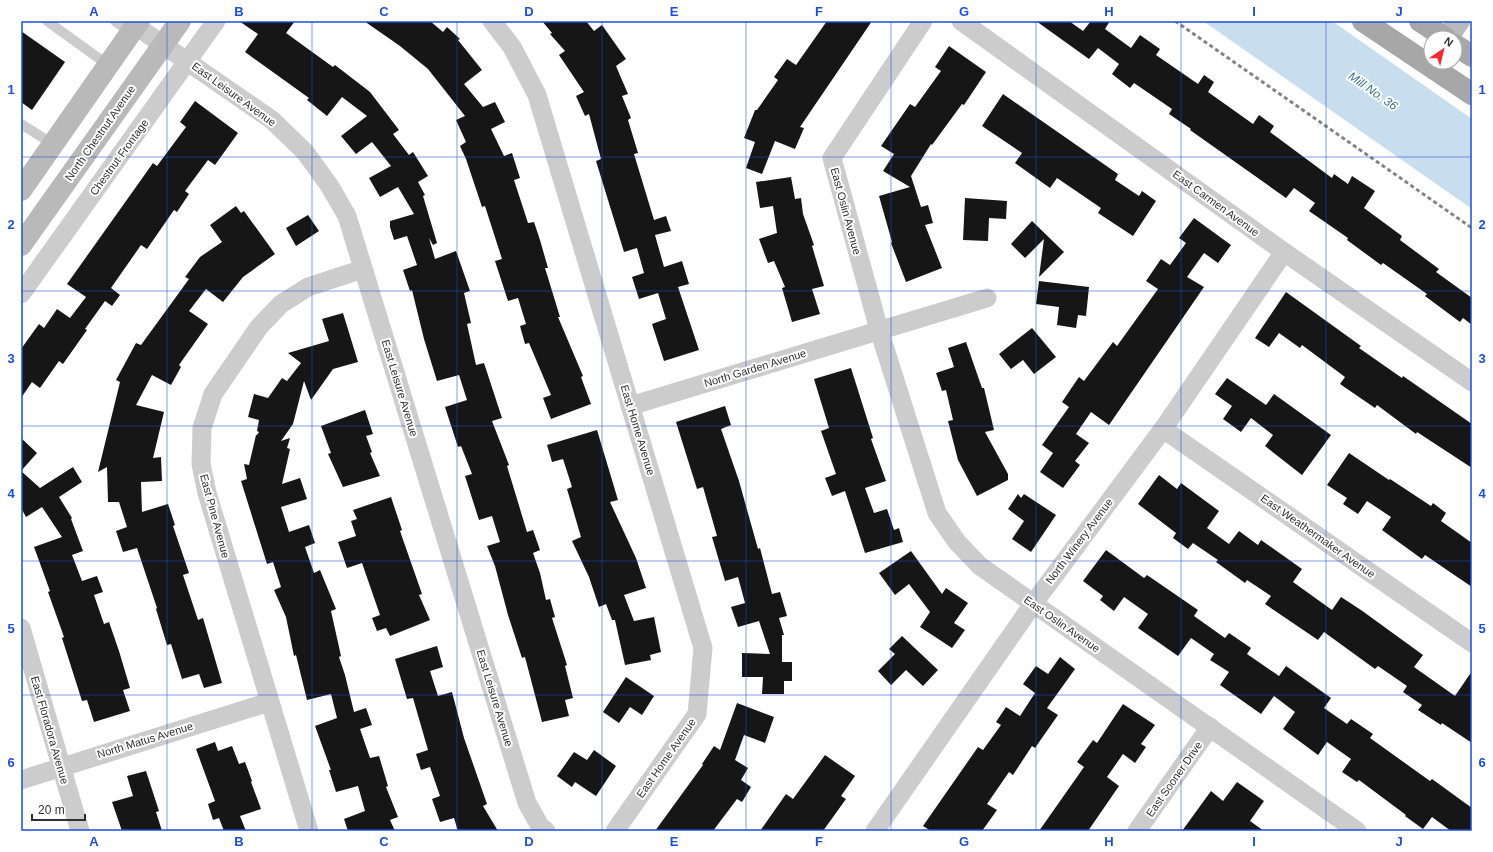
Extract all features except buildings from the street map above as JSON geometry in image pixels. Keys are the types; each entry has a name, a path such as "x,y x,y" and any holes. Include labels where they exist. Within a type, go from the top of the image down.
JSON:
{"main road":[{"name":"North Chestnut Avenue","path":"21,245 180,21"},
{"path":"1363,21 1423,59"},
{"path":"1420,21 1434,30"},
{"path":"1452,30 1459,21"},
{"path":"21,190 108,65 130,25"},
{"path":"1463,50 1472,56"},
{"path":"1439,70 1472,94"}],"street":[{"name":"Chestnut Frontage","path":"21,294 216,21"},
{"name":"East Home Avenue","path":"492,21 512,47 538,95 703,648 697,714 615,831"},
{"name":"East Oslin Avenue","path":"923,21 832,158 879,330 937,513 957,542 980,566 1357,831"},
{"name":"East Carmen Avenue","path":"961,21 1284,252 1472,382"},
{"name":"East Leisure Avenue","path":"130,25 164,44 272,120 305,152 329,185 347,216 527,803 540,826 546,831"},
{"name":"North Winery Avenue","path":"875,831 1033,604 1163,429 1284,252"},
{"name":"East Pine Avenue","path":"309,831 206,493 201,464 202,428 212,394 259,327 281,304 308,287 363,269"},
{"path":"879,330 987,298"},
{"name":"North Garden Avenue","path":"630,406 879,330"},
{"name":"East Weathermaker Avenue","path":"1163,429 1472,644"},
{"name":"East Floradora Avenue","path":"21,628 80,831"},
{"name":"North Matus Avenue","path":"21,780 60,766 269,702"},
{"name":"East Sooner Drive","path":"1137,831 1210,727"}],"lane":[{"path":"47,21 108,65"},
{"path":"21,124 53,144"}],"water":[{"name":"Mill No. 36","path":"1203,21 1332,21 1472,119 1472,209"}],"railway":[{"path":"1175,21 1472,228"}]}
